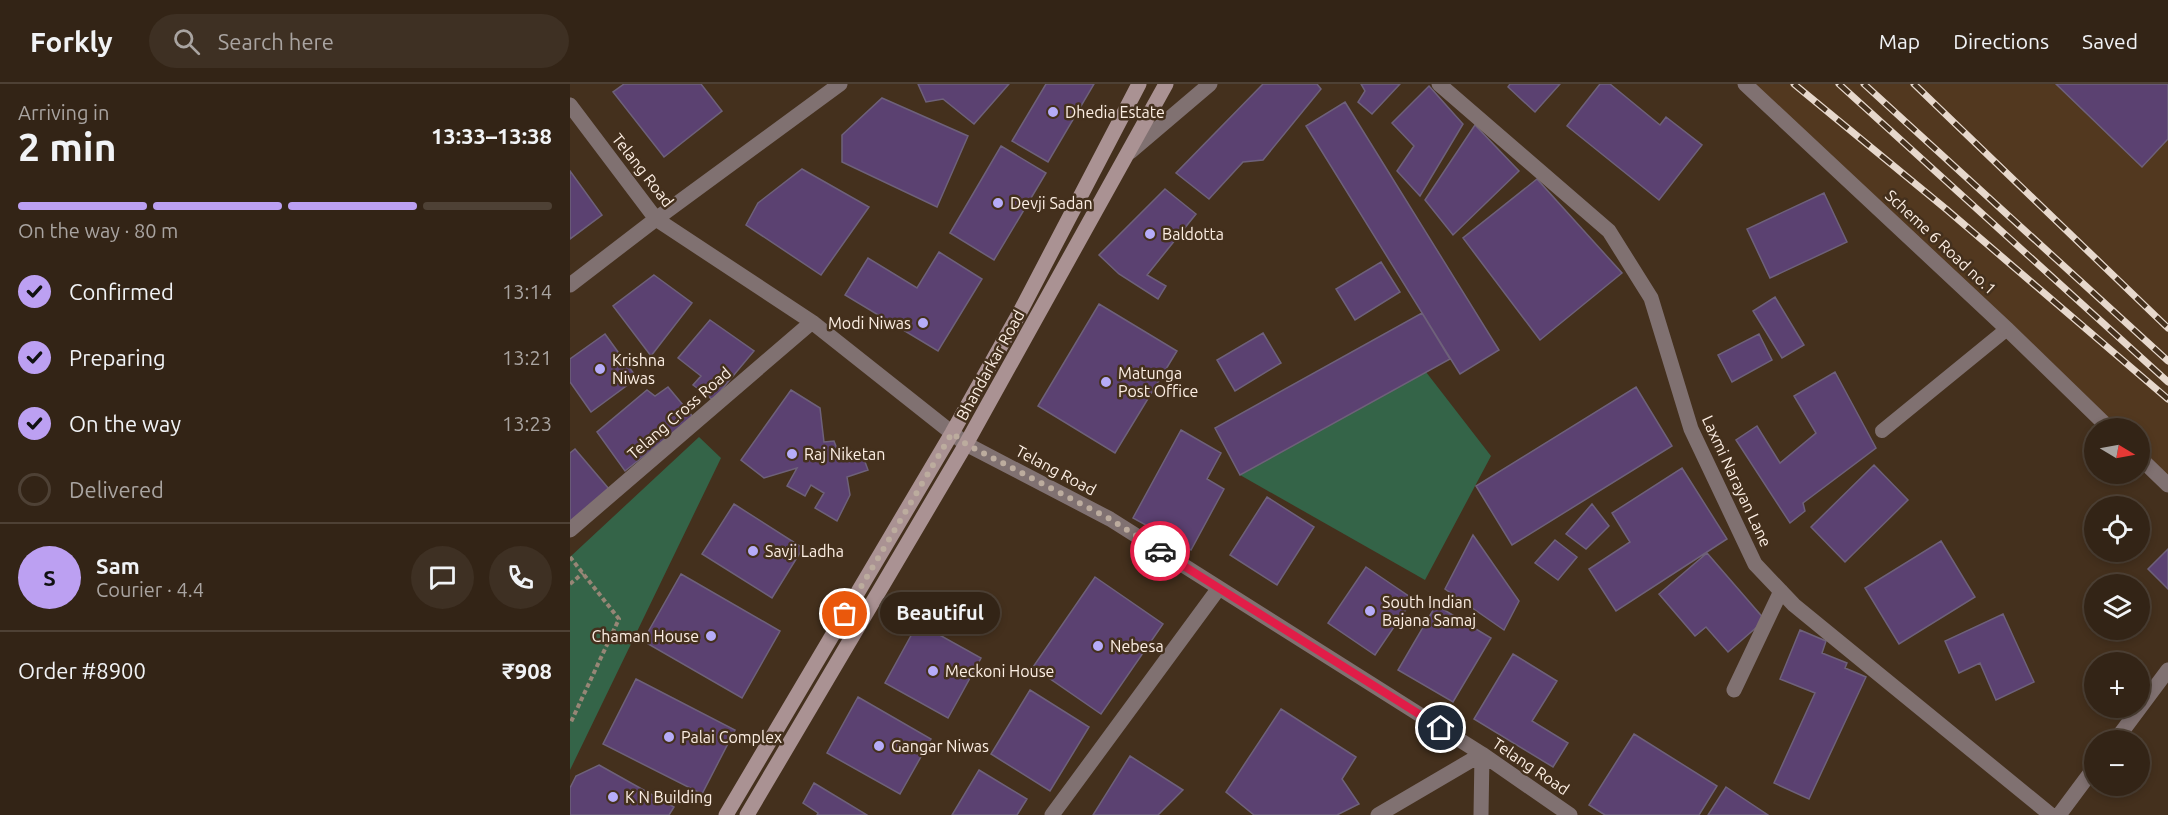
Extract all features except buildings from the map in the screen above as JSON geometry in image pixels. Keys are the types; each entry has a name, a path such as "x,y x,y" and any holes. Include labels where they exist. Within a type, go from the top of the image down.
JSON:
{"street":[{"path":"570,285 840,84"},
{"name":"Bhandarkar Road","path":"726,815 952,433 1020,312 1139,84"},
{"name":"Bhandarkar Road","path":"747,815 966,444 1166,84"},
{"path":"1128,154 1210,84"},
{"name":"Laxmi Narayan Lane","path":"1439,84 1609,231 1651,298 1690,429 1755,564 1794,605 2051,815"},
{"name":"Scheme 6 Road no.1","path":"1745,84 2099,418"},
{"name":"Telang Road","path":"570,105 656,219 812,322 966,444 1110,519 1482,754 1570,815"},
{"name":"Telang Cross Road","path":"570,530 812,322"},
{"path":"2150,468 2168,485"},
{"path":"1052,815 1219,588"},
{"path":"1734,690 1781,591"},
{"path":"2124,730 2165,681"},
{"path":"1378,815 1482,754"},
{"path":"1481,815 1482,754"},
{"path":"2059,815 2084,781"}],"lane":[{"path":"1882,431 2007,329"}],"path":[{"path":"570,557 619,619 570,724"},
{"path":"570,584 583,573"}],"shaded area":[{"path":"1737,84 2168,84 2168,483 2150,466 2150,418 2098,418"}],"green space":[{"path":"1426,372 1491,456 1425,580 1240,475"},
{"path":"699,437 721,458 570,770 570,557"}],"railway":[{"path":"1794,84 1946,209 2168,399"},
{"path":"1839,84 2168,382"},
{"path":"1864,84 2168,361"},
{"path":"1914,84 2168,328"}],"way so far":[{"path":"845,614 952,433 966,444 1110,519 1160,551"}],"place":[{"name":"Dhedia Estate","path":"1053,112"},
{"name":"Devji Sadan","path":"998,203"},
{"name":"Baldotta","path":"1150,234"},
{"name":"Modi Niwas","path":"923,323"},
{"name":"Krishna Niwas","path":"600,369"},
{"name":"Matunga Post Office","path":"1106,382"},
{"name":"Raj Niketan","path":"792,454"},
{"name":"Savji Ladha","path":"753,551"},
{"name":"South Indian Bajana Samaj","path":"1370,611"},
{"name":"Beautiful","path":"845,614"},
{"name":"Chaman House","path":"711,636"},
{"name":"Nebesa","path":"1098,646"},
{"name":"Meckoni House","path":"933,671"},
{"name":"Palai Complex","path":"669,737"},
{"name":"Gangar Niwas","path":"879,746"},
{"name":"K N Building","path":"613,797"}],"route":[{"path":"1160,551 1441,728"}]}
